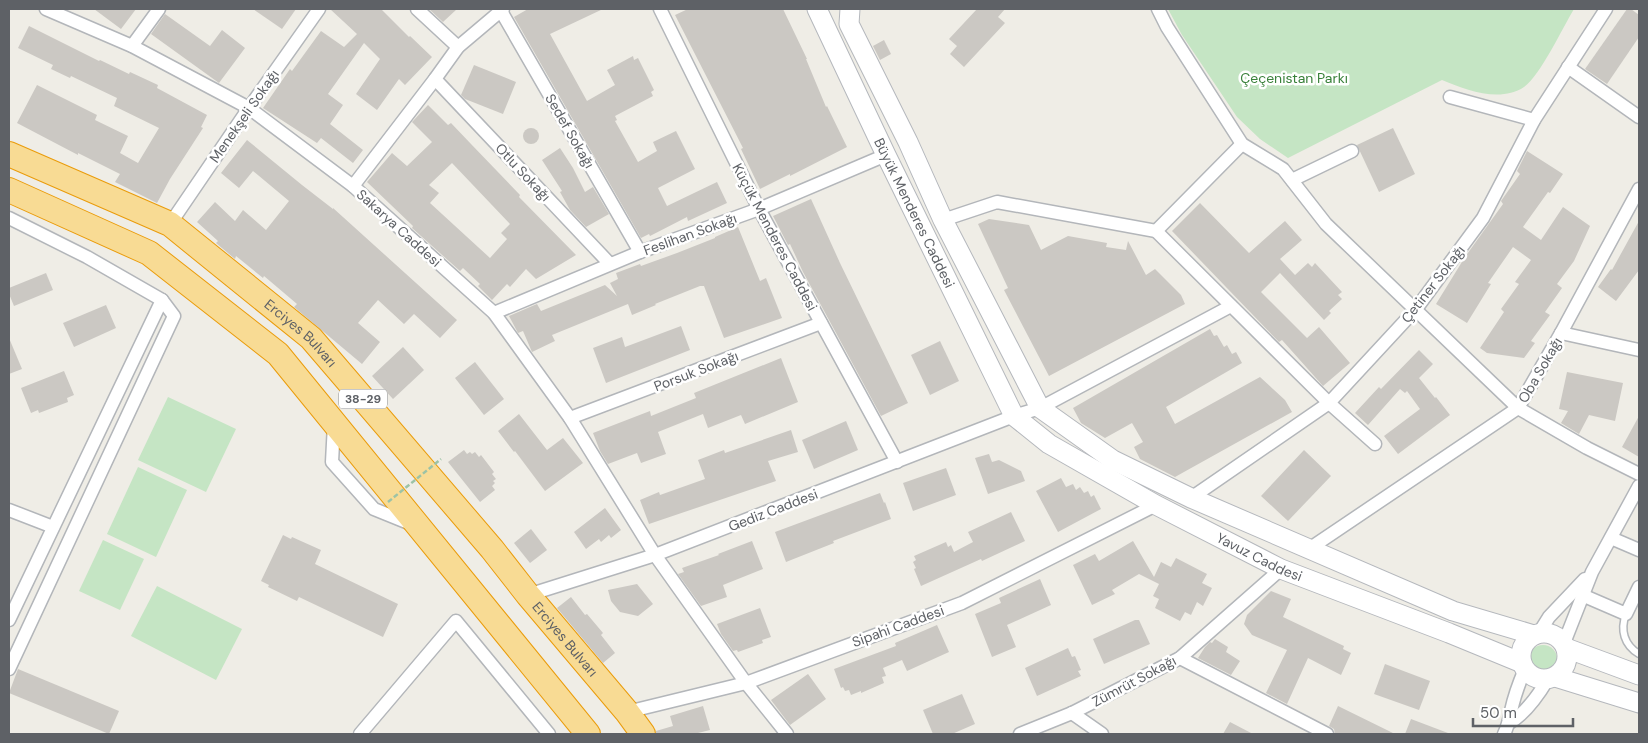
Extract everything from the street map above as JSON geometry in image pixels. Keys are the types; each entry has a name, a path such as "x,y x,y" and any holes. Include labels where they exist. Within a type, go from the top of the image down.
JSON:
{"highway":[{"name":"Erciyes Bulvarı","path":"9,154 170,224 311,338 492,549 528,595 627,712 643,734"},
{"name":"Erciyes Bulvarı","path":"9,190 149,253 278,354 588,734"}],"street":[{"name":"Sakarya Caddesi","path":"46,9 132,46 249,108 353,186 494,313 570,418 655,556 746,683 787,734"},
{"path":"132,46 159,9"},
{"name":"Menekşeli Sokağı","path":"170,224 319,9"},
{"path":"417,9 458,47"},
{"name":"Küçük Menderes Caddesi","path":"660,9 759,208 897,462"},
{"name":"Büyük Menderes Caddesi","path":"817,9 886,155 1014,416"},
{"name":"Büyük Menderes Caddesi","path":"850,9 849,24 908,142 943,220 1040,408"},
{"path":"1158,9 1167,27 1242,144 1283,169 1326,224 1518,408 1587,448 1639,474"},
{"name":"Çetiner Sokağı","path":"1191,498 1329,403 1416,309 1483,218 1534,120 1606,9"},
{"path":"353,186 458,47 502,10"},
{"name":"Sedef Sokağı","path":"502,10 640,252"},
{"path":"1568,67 1639,118"},
{"name":"Otlu Sokağı","path":"435,79 610,264"},
{"path":"1450,97 1534,120"},
{"path":"1156,231 1242,144"},
{"path":"1292,180 1352,151"},
{"name":"Feslihan Sokağı","path":"494,313 610,264 759,208 886,155"},
{"name":"Oba Sokağı","path":"1309,549 1518,408 1639,189"},
{"path":"943,220 997,202 1156,231 1329,403 1375,444"},
{"path":"9,218 87,257 162,300 174,316 9,669"},
{"path":"9,620 162,300"},
{"name":"Gediz Caddesi","path":"528,595 655,556 1014,416 1040,408 1230,306"},
{"name":"Porsuk Sokağı","path":"570,418 821,323"},
{"path":"1561,333 1639,350"},
{"name":"Yavuz Caddesi","path":"1040,408 1113,460 1191,498 1453,611 1536,634"},
{"name":"Yavuz Caddesi","path":"1014,416 1049,444 1156,504 1281,569 1440,630 1524,666"},
{"path":"1506,728 1517,719 1552,678 1564,668 1567,655 1565,646 1582,595 1592,572 1639,486"},
{"name":"Sipahi Caddesi","path":"627,712 746,683 962,603 1156,504"},
{"path":"9,510 53,527"},
{"path":"1611,538 1639,550"},
{"name":"Zümrüt Sokağı","path":"1020,734 1072,713 1180,658 1281,569"},
{"path":"1506,728 1524,666 1522,650 1524,644 1536,634 1548,617 1592,572"},
{"path":"1582,595 1626,614 1639,587"},
{"path":"360,734 456,621 549,734"},
{"path":"1536,634 1550,633 1556,636 1565,646 1639,675"},
{"path":"1180,658 1327,734"},
{"path":"1524,666 1535,678 1552,678 1639,702"},
{"path":"1072,713 1102,734"}],"lane":[{"path":"1626,614 1622,626 1625,639 1632,649 1639,654"}],"path":[{"path":"388,502 441,459"}],"green space":[{"name":"Çeçenistan Parkı","path":"1168,9 1574,9 1537,73 1524,87 1515,92 1504,94 1483,93 1462,88 1442,80 1288,158 1260,139 1237,117 1182,35"},
{"path":"168,397 236,429 206,492 138,460"},
{"path":"138,467 187,490 156,557 107,534"},
{"path":"103,540 144,559 120,610 79,591"},
{"path":"157,586 242,629 216,680 131,636"},
{"path":"1543,645 1553,649 1557,659 1553,669 1543,673 1533,669 1529,659 1533,649"}],"building":[{"path":"94,9 136,9 121,29"},
{"path":"253,9 296,9 282,29"},
{"path":"330,9 381,9 432,57 405,85 399,79 377,110 356,94 380,59 364,43 328,94 343,105 330,124 363,150 353,163 321,138 317,143 263,108 290,69 292,71 321,31 344,47 357,34"},
{"path":"429,9 457,9 443,22"},
{"path":"528,9 603,9 550,34 587,101 615,85 607,70 633,56 634,60 638,58 654,90 651,92 653,96 615,116 617,120 615,121 638,162 657,151 653,142 676,131 695,169 658,188 667,206 717,182 727,203 688,221 687,217 650,236 649,234 641,238 514,17"},
{"path":"688,9 783,9 807,59 826,107 847,147 760,189 741,149 743,148 675,15"},
{"path":"977,9 1005,9 998,17 1005,23 964,67 950,54 957,46 949,39"},
{"path":"1627,9 1631,9 1639,15 1639,37 1607,84 1585,69"},
{"path":"165,14 210,46 222,30 245,48 219,83 151,34"},
{"path":"29,26 99,61 158,85 157,88 207,115 201,127 203,128 157,203 115,182 120,174 78,153 78,155 17,123 37,85 97,115 95,120 128,136 120,153 138,163 159,128 114,106 117,98 71,76 70,78 51,69 53,65 18,48"},
{"path":"884,40 891,54 880,60 873,46"},
{"path":"474,65 516,82 503,114 465,99 461,95"},
{"path":"428,105 448,125 451,123 520,195 519,197 576,255 536,279 526,269 510,287 507,284 492,300 478,286 480,284 463,268 460,271 412,228 413,226 367,182 392,153 407,166 432,142 412,122","holes":["452,163 510,224 501,233 507,239 490,258 430,203 439,193 429,185"]},
{"path":"531,128 537,130 539,136 537,142 531,144 525,142 523,136 525,130"},
{"path":"1393,128 1415,174 1379,192 1357,145"},
{"path":"247,140 333,208 457,320 440,338 414,314 404,324 378,300 358,323 380,342 362,364 294,307 297,304 264,276 263,278 236,256 235,259 216,243 218,241 197,222 215,202 235,221 243,210 266,230 289,201 253,171 239,188 221,173"},
{"path":"560,148 585,192 593,187 609,214 586,227 570,210 560,192 562,191 542,160"},
{"path":"1527,151 1563,174 1523,227 1541,240 1563,207 1590,226 1574,261 1557,284 1562,288 1545,312 1550,315 1531,341 1535,343 1524,358 1487,353 1480,348 1504,312 1501,309 1519,284 1515,282 1531,260 1513,247 1488,283 1491,284 1467,323 1436,304 1465,257 1503,204 1501,201 1520,174 1517,171"},
{"path":"811,199 908,403 881,416 803,272 790,244 788,245 773,216"},
{"path":"1200,203 1249,253 1285,221 1302,240 1280,259 1295,275 1308,263 1312,267 1315,263 1342,292 1338,295 1342,299 1329,311 1331,313 1324,320 1280,273 1261,292 1307,338 1319,327 1350,363 1323,386 1282,340 1279,342 1172,231"},
{"path":"989,219 1029,225 1041,250 1068,236 1107,243 1106,247 1126,250 1128,241 1146,275 1155,269 1181,295 1185,304 1049,376 1004,290 1008,288 978,224"},
{"path":"1639,221 1639,270 1616,301 1598,287 1612,270"},
{"path":"738,227 760,281 766,278 782,318 724,338 704,286 700,286 632,315 628,304 552,335 555,341 532,352 523,331 518,333 509,316 537,304 541,311 605,285 617,296 610,283 618,279 616,273 677,253"},
{"path":"46,273 53,290 14,306 9,294 9,288"},
{"path":"106,305 116,328 74,347 63,323"},
{"path":"681,326 690,350 606,383 593,348 622,337 625,347"},
{"path":"1210,329 1214,336 1217,335 1224,347 1227,345 1232,354 1236,352 1242,363 1166,407 1175,424 1260,377 1285,400 1292,412 1175,477 1140,459 1134,447 1143,442 1132,423 1105,438 1081,423 1073,408"},
{"path":"9,338 22,369 9,374"},
{"path":"940,341 959,381 930,395 911,355"},
{"path":"403,347 424,370 393,399 372,376"},
{"path":"1419,350 1433,364 1419,378 1450,415 1398,454 1384,436 1420,409 1407,391 1405,393 1400,389 1368,425 1355,413 1379,387 1381,389"},
{"path":"781,358 798,402 745,424 741,415 708,428 703,414 658,432 666,454 641,463 637,453 608,464 600,451 593,433 650,411 651,416 696,398 694,393"},
{"path":"475,362 504,399 484,415 455,378"},
{"path":"64,371 74,395 67,398 68,402 39,413 38,410 31,413 21,388"},
{"path":"1567,372 1623,383 1615,421 1589,415 1579,434 1561,423 1568,411 1559,409"},
{"path":"519,414 547,450 563,438 583,463 545,491 498,431"},
{"path":"1639,416 1639,457 1622,447"},
{"path":"846,421 858,450 814,469 802,440"},
{"path":"791,430 798,452 768,461 776,481 649,524 640,500 659,492 660,495 705,479 698,460 724,450 725,453"},
{"path":"464,450 467,454 475,452 479,457 481,455 494,472 492,474 496,479 493,481 495,483 492,486 495,490 480,502 448,462"},
{"path":"1304,450 1331,476 1288,521 1261,496"},
{"path":"989,454 992,462 999,460 1021,471 1025,481 988,494 975,458"},
{"path":"946,468 956,495 913,511 903,483"},
{"path":"1061,478 1066,487 1073,484 1076,490 1080,487 1084,493 1088,491 1091,497 1094,495 1101,509 1058,532 1036,491"},
{"path":"880,493 891,519 833,541 834,543 786,562 775,532"},
{"path":"605,508 621,530 611,538 609,535 601,542 599,539 586,549 574,532"},
{"path":"1011,512 1025,541 921,586 914,569 916,568 913,562 916,560 914,556 946,542 948,547 951,545 954,552 973,542 968,532"},
{"path":"531,529 547,550 530,563 514,543"},
{"path":"283,535 321,550 315,564 398,604 383,637 299,597 297,601 268,587 269,585 261,581"},
{"path":"752,541 763,569 723,585 727,597 701,606 678,574 684,572 682,568"},
{"path":"1133,541 1154,577 1161,562 1171,567 1176,558 1207,574 1202,583 1212,588 1203,606 1197,602 1191,615 1185,612 1180,621 1155,608 1159,599 1153,596 1159,584 1139,574 1112,590 1115,594 1092,605 1073,565 1095,554 1099,561"},
{"path":"1040,579 1051,605 1007,625 1016,647 992,657 975,614 1001,603 999,598"},
{"path":"637,584 653,604 638,616 620,612 611,601 608,590"},
{"path":"1271,591 1291,599 1283,617 1344,646 1343,649 1351,653 1341,675 1308,658 1287,704 1266,693 1287,650 1252,635 1244,624 1247,615"},
{"path":"571,597 603,633 601,635 615,653 603,663 557,608"},
{"path":"760,608 771,637 762,640 763,643 738,652 737,650 733,651 721,634 717,624"},
{"path":"1135,620 1139,620 1150,644 1104,664 1093,639"},
{"path":"937,625 949,652 907,671 902,660 883,668 886,676 882,677 884,683 861,693 861,691 851,695 849,690 845,691 843,687 841,688 834,669 896,646 895,643"},
{"path":"1215,639 1228,647 1226,652 1240,661 1231,675 1198,658 1205,647"},
{"path":"1068,648 1072,657 1075,656 1081,670 1078,671 1081,676 1037,696 1025,668"},
{"path":"1385,664 1430,681 1419,710 1374,694"},
{"path":"18,669 119,711 109,734 9,693"},
{"path":"808,674 826,699 790,725 771,700"},
{"path":"962,694 975,724 952,734 933,734 923,710"},
{"path":"703,706 710,730 694,734 656,734 656,731 673,726 670,716"},
{"path":"1338,706 1395,734 1335,734 1334,729 1329,726"},
{"path":"1411,719 1448,733 1405,734"},
{"path":"1230,722 1253,734 1223,734"}]}
